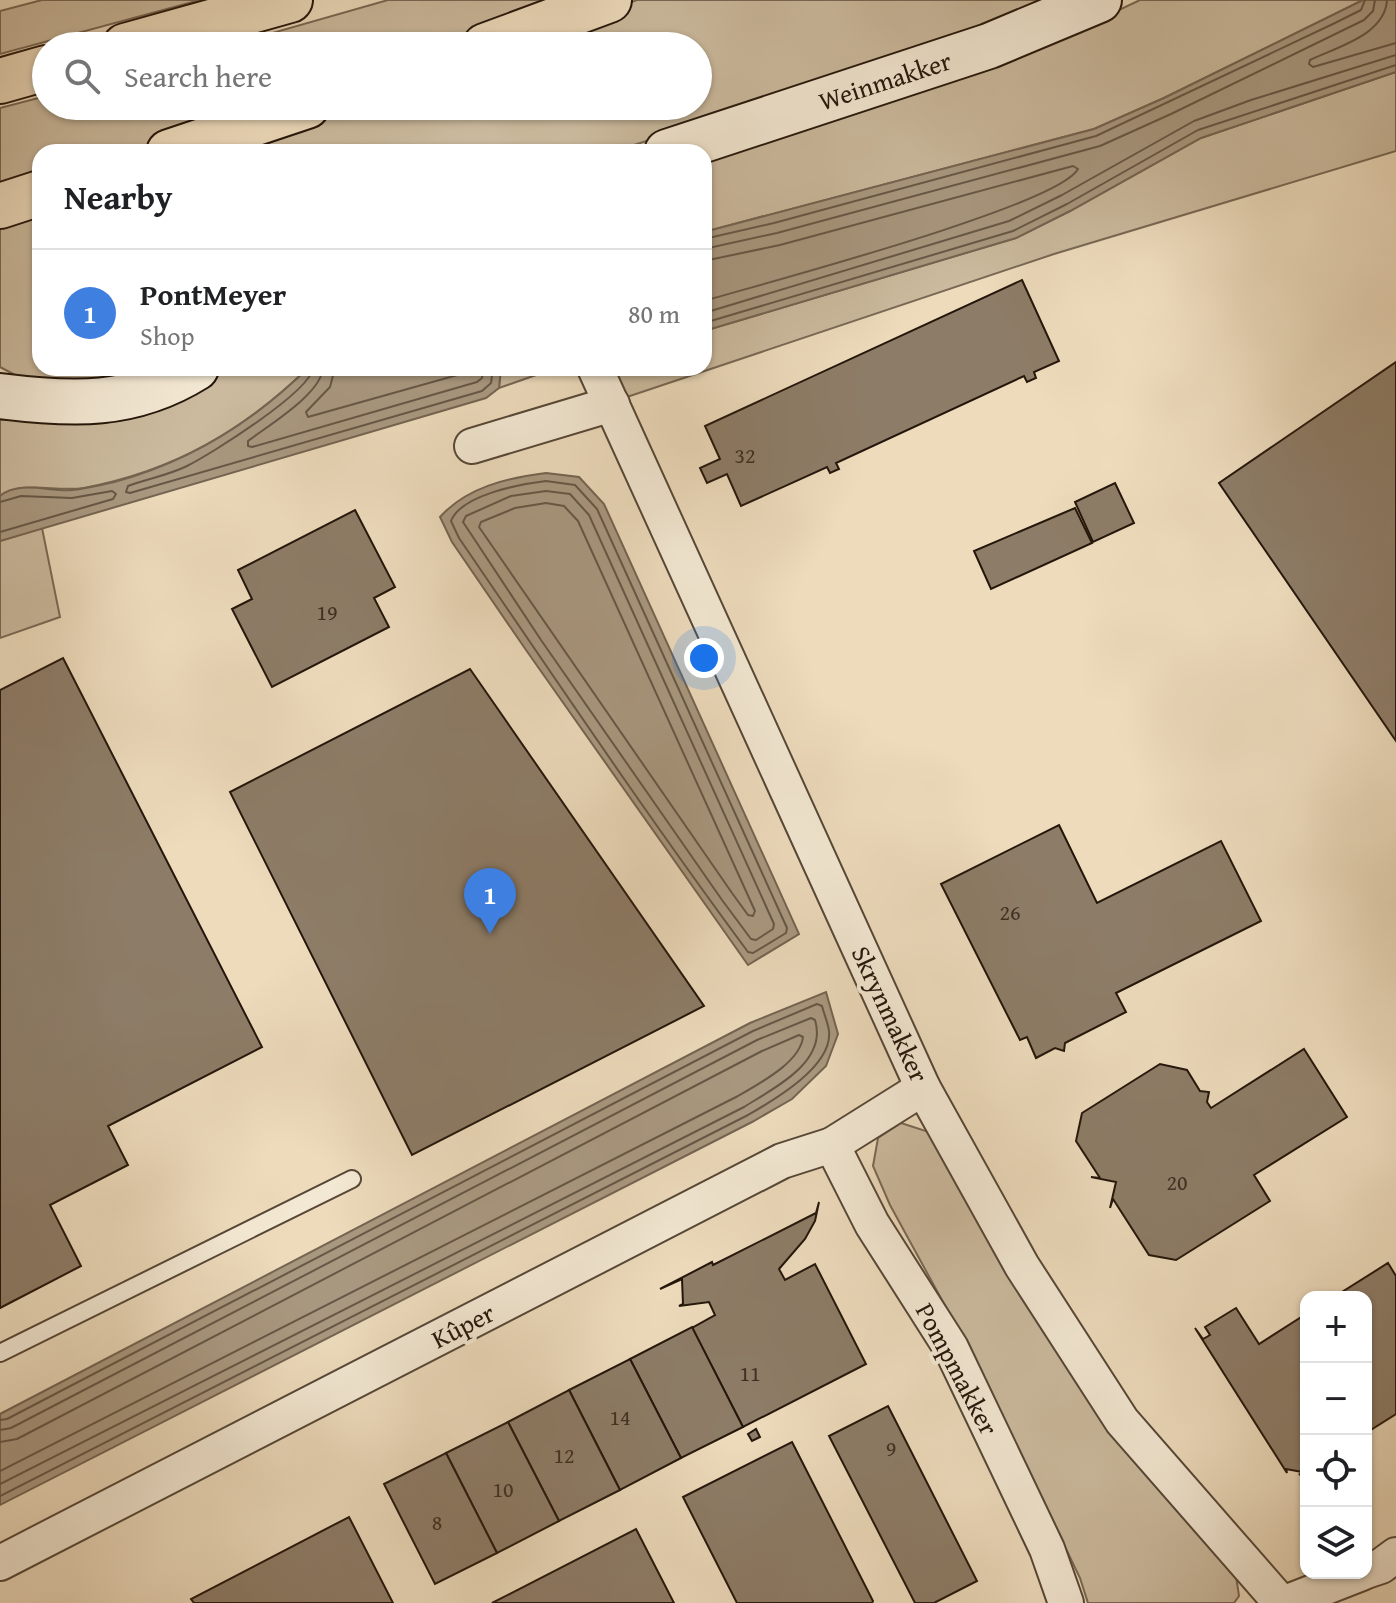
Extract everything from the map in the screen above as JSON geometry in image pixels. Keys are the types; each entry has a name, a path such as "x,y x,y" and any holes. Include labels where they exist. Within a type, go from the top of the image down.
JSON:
{"highway":[{"path":"175,32 290,0"},
{"path":"523,32 609,0"},
{"path":"0,81 32,72"},
{"path":"193,144 265,120"},
{"path":"0,206 32,196"}],"main road":[{"name":"Weinmakker","path":"691,144 989,46 1099,0"},
{"path":"0,396 63,403 107,401 144,393 179,376"}],"street":[{"name":"Skrynmakker","path":"599,376 923,1088 1022,1266 1122,1421 1283,1603"},
{"path":"472,446 612,404"},
{"name":"Kûper","path":"0,1563 782,1161 832,1145 923,1088"},
{"name":"Pompmakker","path":"832,1145 872,1224 951,1348 1047,1549 1064,1603"},
{"path":"1372,1569 1396,1555"},
{"path":"1283,1603 1346,1579"}],"lane":[{"path":"0,1353 352,1179"}],"shaded area":[{"path":"42,0 200,0 81,32 32,32 32,45 0,54 0,11"},
{"path":"388,0 576,0 489,32 276,32"},
{"path":"637,0 1060,0 769,102 637,144 223,144 296,120 712,120 712,32 550,32"},
{"path":"1140,0 1363,0 1094,129 712,230 712,154 1066,35"},
{"path":"1396,72 1396,151 1054,254 712,369 712,329 1016,238 1201,138"},
{"path":"32,100 32,120 234,120 163,144 32,144 32,189 0,200 0,108"},
{"path":"32,207 32,376 133,376 116,382 51,382 17,376 0,367 0,217"},
{"path":"217,376 299,376 232,429 148,471 84,488 20,488 0,496 0,420 74,424 117,421 156,410"},
{"path":"500,376 533,376 499,388"},
{"path":"614,376 690,376 624,398"},
{"path":"42,528 60,617 0,638 0,541"},
{"path":"901,1123 929,1132 1235,1569 1239,1596 1234,1603 1088,1603 1080,1578 972,1355 890,1205 873,1166 878,1138"}],"water":[{"path":"1363,0 1396,0 1396,72 1201,138 1016,238 712,329 712,230 1094,129"},
{"path":"300,376 500,376 499,388 486,398 0,541 0,496 8,491 88,488 142,474 218,438"},
{"path":"546,473 579,477 604,504 799,934 748,965 526,650 452,542 440,517 475,491"},
{"path":"826,992 838,1034 826,1066 792,1099 0,1505 0,1414 750,1023"}],"building":[{"path":"1022,280 1059,361 1034,372 1036,378 1027,382 1024,376 836,463 839,469 830,473 827,467 741,506 727,474 707,483 700,468 720,459 705,426"},
{"path":"1396,362 1396,741 1219,483"},
{"path":"1115,483 1134,523 1093,542 1075,502"},
{"path":"1075,508 1092,543 991,589 974,551"},
{"path":"355,510 395,587 374,598 389,627 272,687 232,609 252,599 238,570"},
{"path":"63,658 262,1047 108,1126 128,1165 50,1205 81,1266 0,1308 0,690"},
{"path":"470,669 704,1006 412,1155 230,792"},
{"path":"1059,825 1097,903 1221,841 1261,921 1116,993 1126,1012 1065,1043 1064,1051 1055,1048 1036,1058 1027,1037 1020,1040 941,884"},
{"path":"1304,1049 1347,1117 1254,1175 1270,1201 1176,1260 1149,1255 1113,1199 1110,1208 1116,1182 1091,1177 1100,1178 1076,1141 1082,1113 1160,1064 1187,1070 1200,1091 1209,1092 1207,1102 1211,1108"},
{"path":"819,1202 815,1221 805,1239 779,1269 785,1280 815,1264 866,1364 743,1427 692,1328 715,1315 709,1302 679,1306 683,1304 682,1279 660,1289 816,1213"},
{"path":"1388,1263 1396,1276 1396,1414 1372,1429 1372,1291 1344,1291"},
{"path":"1236,1308 1259,1344 1300,1318 1300,1472 1286,1469 1287,1473 1195,1328 1203,1339 1210,1335 1205,1327"},
{"path":"692,1327 743,1427 681,1458 630,1359"},
{"path":"630,1359 681,1458 620,1490 569,1390"},
{"path":"569,1390 620,1490 559,1521 508,1422"},
{"path":"888,1406 977,1581 934,1603 915,1603 829,1436"},
{"path":"508,1422 559,1521 497,1553 446,1453"},
{"path":"756,1429 760,1437 752,1441 748,1434"},
{"path":"792,1442 872,1603 737,1603 683,1497"},
{"path":"446,1453 497,1553 435,1584 384,1484"},
{"path":"349,1517 393,1603 194,1603 191,1599"},
{"path":"636,1529 674,1603 492,1603"}],"place":[{"name":"PontMeyer","path":"490,934"}]}
